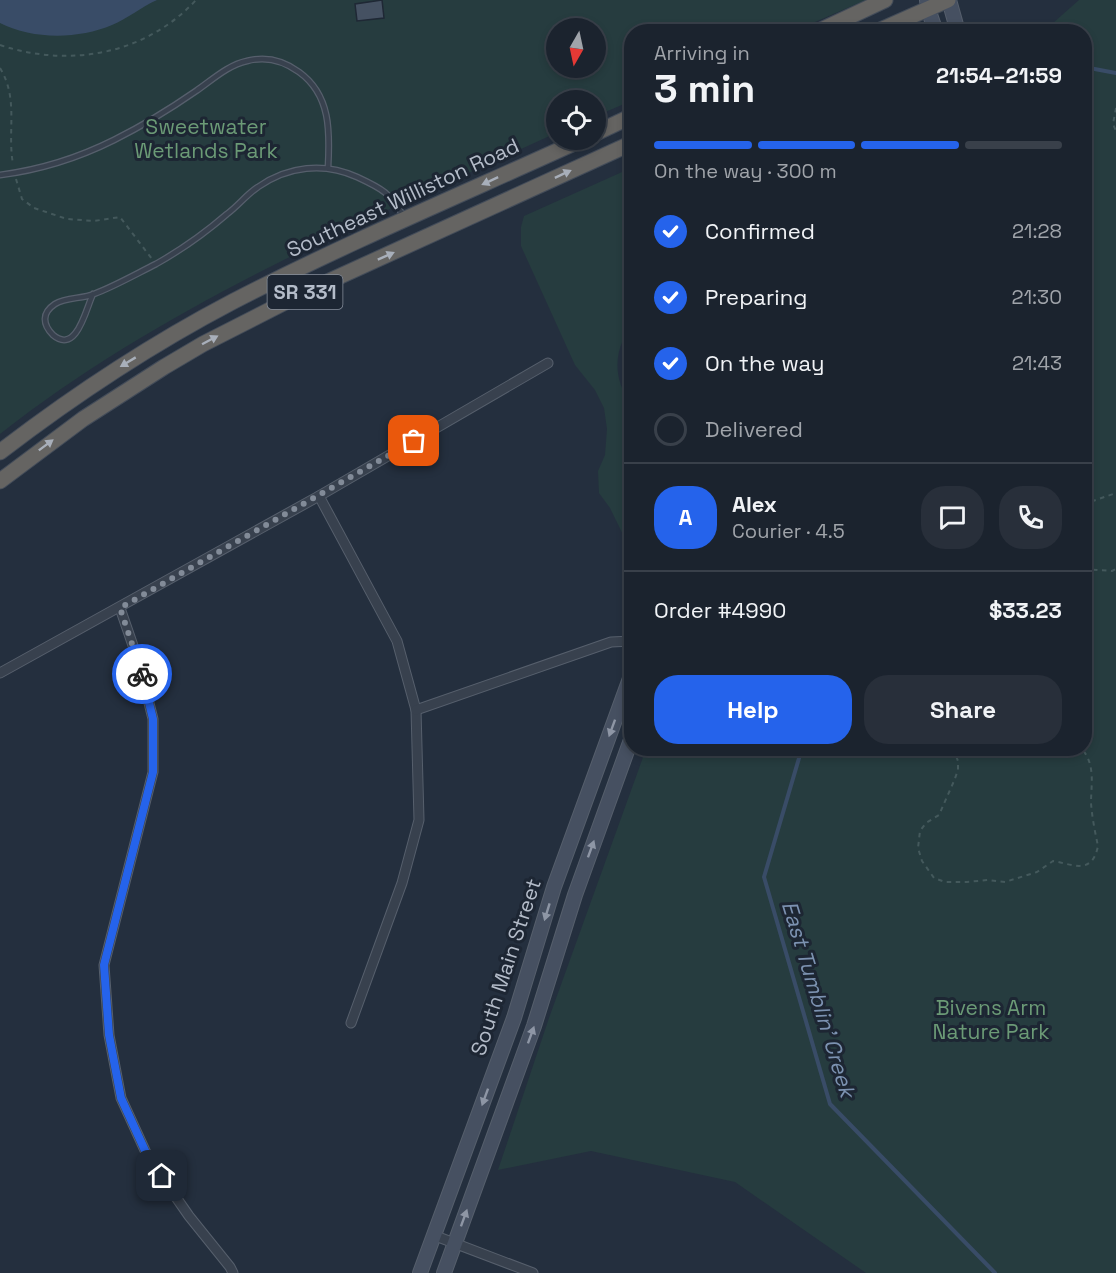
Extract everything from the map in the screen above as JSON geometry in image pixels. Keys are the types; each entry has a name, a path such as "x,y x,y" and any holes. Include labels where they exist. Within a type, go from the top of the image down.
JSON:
{"highway":[{"path":"834,24 885,0"},
{"path":"891,24 927,4 949,0"},
{"path":"606,128 624,120"},
{"name":"Southeast Williston Road","path":"0,481 83,419 155,372 204,344 301,294 624,147"},
{"name":"Southeast Williston Road","path":"0,452 63,405 170,337 271,283 559,150"},
{"path":"406,220 417,242"}],"main road":[{"path":"949,0 956,24"},
{"path":"927,4 933,24"},
{"name":"South Main Street","path":"420,1273 514,1018 554,887 624,696"},
{"name":"South Main Street","path":"444,1273 534,1026 575,895 625,756"}],"street":[{"path":"0,673 319,496 548,363"},
{"path":"319,496 397,641 416,710 419,820 402,883 351,1023"},
{"path":"120,608 139,663 153,719 153,772 104,965 109,1035 121,1098 148,1157 189,1216 233,1273"},
{"path":"416,710 611,642 624,641"},
{"path":"433,1235 533,1273"}],"lane":[{"path":"0,175 72,159 113,141 156,117 232,66 259,59 275,60 292,67 308,78 318,91 326,110 329,127 328,168"},
{"path":"93,294 81,327 75,336 65,339 55,337 47,328 45,318 48,309 56,303 93,294 155,264 186,245 229,213 257,187 284,173 314,167 345,172 385,191 393,198 406,220"}],"path":[{"path":"0,45 47,57 78,57 104,53 133,44 162,29 196,0"},
{"path":"0,68 11,93 13,111 11,154 22,199 34,208 67,219 94,221 120,217 155,264"},
{"path":"1116,108 1113,124 1116,131"},
{"path":"1092,501 1116,493"},
{"path":"1092,570 1112,571 1116,569"},
{"path":"956,756 958,770 939,815 926,823 920,831 918,849 922,861 934,878 945,882 988,880 1005,882 1037,872 1053,861 1076,867 1083,867 1088,863 1098,846 1091,803 1093,779 1087,756"}],"green space":[{"name":"Sweetwater Wetlands Park","path":"0,0 866,0 810,24 624,24 624,104 606,112 606,90 546,90 546,138 269,267 130,344 64,387 0,434"},
{"name":"Bivens Arm Nature Park","path":"1079,0 1116,0 1116,1273 866,1273 735,1182 591,1151 498,1170 549,1018 643,756 1092,756 1092,24 1052,24"},
{"path":"624,171 624,340 617,365 624,393 624,537 610,508 599,493 598,471 605,455 607,429 604,408 595,390 575,365 521,246 521,227 524,216"}],"water":[{"path":"0,0 157,0 99,30 56,36 13,29 0,23"}],"building":[{"path":"382,0 384,18 357,21 355,4"}],"waterway":[{"name":"East Tumblin' Creek","path":"1092,68 1116,73"},
{"name":"East Tumblin' Creek","path":"800,756 764,877 830,1104 995,1273"}],"way so far":[{"path":"142,674 120,608 414,441"}],"route":[{"path":"142,674 153,719 153,772 104,965 109,1035 121,1098 148,1157 162,1176"}]}
